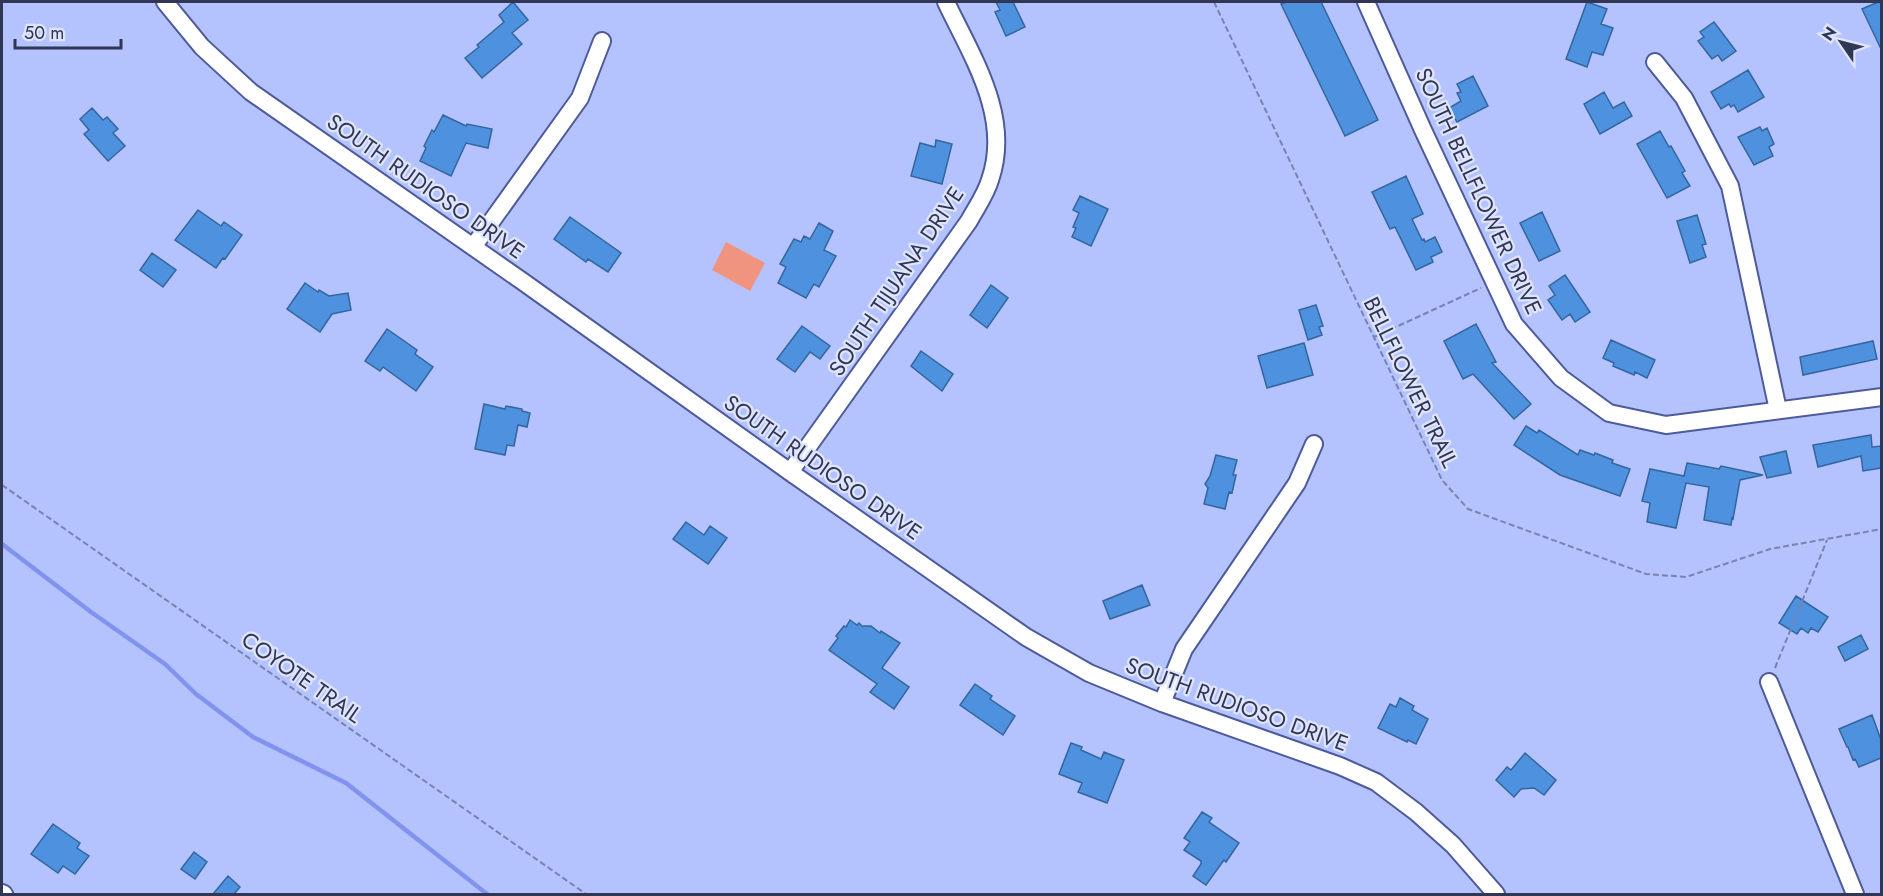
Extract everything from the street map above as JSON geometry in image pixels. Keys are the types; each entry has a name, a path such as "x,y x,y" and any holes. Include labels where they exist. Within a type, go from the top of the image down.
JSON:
{"street":[{"name":"SOUTH RUDIOSO DRIVE","path":"165,2 202,47 251,92 1026,637 1089,673 1162,703 1340,766 1376,782 1416,812 1453,845 1496,894"},
{"name":"SOUTH TIJUANA DRIVE","path":"790,472 969,221 990,181 997,152 996,125 990,95 946,2"},
{"name":"SOUTH BELLFLOWER DRIVE","path":"1366,2 1514,324 1561,378 1609,413 1666,425 1881,397"},
{"path":"473,247 580,98 602,41"},
{"path":"1655,62 1684,98 1730,186 1778,410"},
{"path":"1162,703 1184,649 1297,483 1314,444"},
{"path":"1769,682 1855,894"}],"path":[{"name":"BELLFLOWER TRAIL","path":"1214,2 1442,480 1468,509 1646,574 1686,577 1770,549 1881,529"},
{"path":"1373,337 1494,282"},
{"name":"COYOTE TRAIL","path":"2,485 586,894"},
{"path":"1769,682 1828,539"}],"shaded area":[{"path":"726,242 765,263 750,291 712,270"}],"building":[{"path":"513,2 528,20 512,33 522,44 482,78 465,58 504,22 499,15"},
{"path":"996,2 1013,2 1025,27 1006,36 995,12 1000,10"},
{"path":"1321,2 1378,120 1345,136 1281,4"},
{"path":"1587,2 1607,9 1601,24 1613,28 1603,55 1592,52 1587,67 1566,59"},
{"path":"1881,2 1881,49 1862,9"},
{"path":"1714,22 1736,51 1722,61 1718,55 1712,59 1698,41 1704,37 1700,32"},
{"path":"1748,70 1764,97 1738,112 1734,105 1731,107 1729,104 1721,109 1711,92"},
{"path":"1473,76 1488,106 1457,122 1449,108 1461,101 1457,93 1461,92 1457,84"},
{"path":"1604,92 1613,108 1624,102 1632,116 1600,134 1584,104"},
{"path":"92,108 103,120 107,117 118,129 113,133 125,146 108,161 84,134 89,130 80,119"},
{"path":"443,115 466,126 467,124 492,129 488,148 466,143 451,176 420,161 432,130 434,132"},
{"path":"1760,127 1762,131 1767,128 1774,144 1769,147 1773,156 1754,165 1738,137"},
{"path":"1660,131 1685,171 1682,173 1690,186 1667,198 1637,144"},
{"path":"936,140 952,144 942,184 911,176 920,143 935,147"},
{"path":"1406,176 1423,214 1412,219 1422,240 1424,239 1425,242 1435,237 1442,252 1431,257 1433,262 1416,270 1395,227 1390,229 1372,192"},
{"path":"1080,196 1108,209 1091,246 1072,237 1076,228 1073,227 1079,213 1073,210"},
{"path":"198,210 221,226 224,222 242,235 216,268 175,240"},
{"path":"1542,212 1560,251 1539,261 1520,223"},
{"path":"1697,215 1706,244 1702,245 1706,257 1690,263 1677,221"},
{"path":"570,217 621,253 608,272 588,259 586,262 554,239"},
{"path":"819,223 833,231 824,250 836,256 819,287 814,284 806,298 778,283 786,267 780,264 794,239 801,242 804,236 810,239"},
{"path":"152,253 176,270 163,287 140,270"},
{"path":"1565,275 1590,312 1575,322 1570,314 1562,320 1548,300 1555,295 1549,286"},
{"path":"305,283 329,296 348,293 351,310 332,314 320,332 287,309"},
{"path":"991,285 1008,298 987,328 970,315"},
{"path":"1316,305 1323,326 1319,327 1322,335 1308,340 1299,310"},
{"path":"1476,324 1496,362 1492,363 1531,404 1514,419 1473,374 1463,379 1444,341"},
{"path":"802,326 830,346 820,359 810,352 795,372 777,359"},
{"path":"387,329 417,350 415,354 433,367 416,391 383,367 380,371 365,361"},
{"path":"1611,340 1655,360 1647,378 1613,366 1614,363 1603,358"},
{"path":"1873,341 1877,359 1803,375 1800,357"},
{"path":"1304,343 1313,375 1267,388 1258,356"},
{"path":"921,351 953,374 942,391 911,366"},
{"path":"484,404 505,409 506,406 522,409 530,413 527,427 518,425 514,446 507,445 505,455 475,449"},
{"path":"1526,426 1537,433 1539,430 1578,455 1580,450 1594,455 1595,453 1613,460 1612,463 1630,469 1620,496 1560,475 1514,445"},
{"path":"1871,435 1872,447 1881,446 1881,468 1863,471 1861,456 1818,467 1813,445"},
{"path":"1786,451 1791,473 1767,478 1760,457"},
{"path":"1216,455 1237,460 1232,493 1229,492 1225,509 1204,504 1208,488 1205,484 1210,476"},
{"path":"1687,463 1719,469 1721,466 1763,475 1740,480 1731,525 1704,520 1709,487 1686,483 1676,528 1647,522 1650,503 1642,501 1650,469 1684,476"},
{"path":"686,522 704,535 710,526 727,538 708,564 673,539"},
{"path":"1142,585 1150,605 1110,619 1103,601"},
{"path":"1796,596 1828,617 1818,632 1811,628 1808,633 1801,628 1797,634 1779,623"},
{"path":"850,620 857,625 859,623 862,626 871,626 900,643 882,668 909,687 894,709 870,692 877,684 829,650 838,638 836,636"},
{"path":"1861,635 1868,649 1845,661 1838,647"},
{"path":"975,684 992,696 990,699 1015,716 1003,735 960,705"},
{"path":"1400,698 1414,706 1412,710 1428,719 1416,744 1378,728 1390,704 1396,707"},
{"path":"1872,715 1881,740 1881,758 1859,767 1855,759 1853,760 1839,729"},
{"path":"1071,743 1101,759 1104,752 1124,760 1107,803 1078,792 1082,783 1059,774"},
{"path":"1525,753 1556,780 1544,795 1534,788 1521,789 1514,797 1496,780 1507,767 1511,770"},
{"path":"1202,812 1212,818 1209,822 1239,843 1206,885 1193,876 1201,861 1184,850 1190,842 1184,838"},
{"path":"53,824 80,843 77,848 89,856 75,874 63,866 58,873 31,854"},
{"path":"194,852 207,862 195,879 181,869"},
{"path":"228,876 240,887 234,894 213,894"}],"waterway":[{"path":"2,544 91,612 165,664 196,694 253,737 346,783 487,894"}]}
